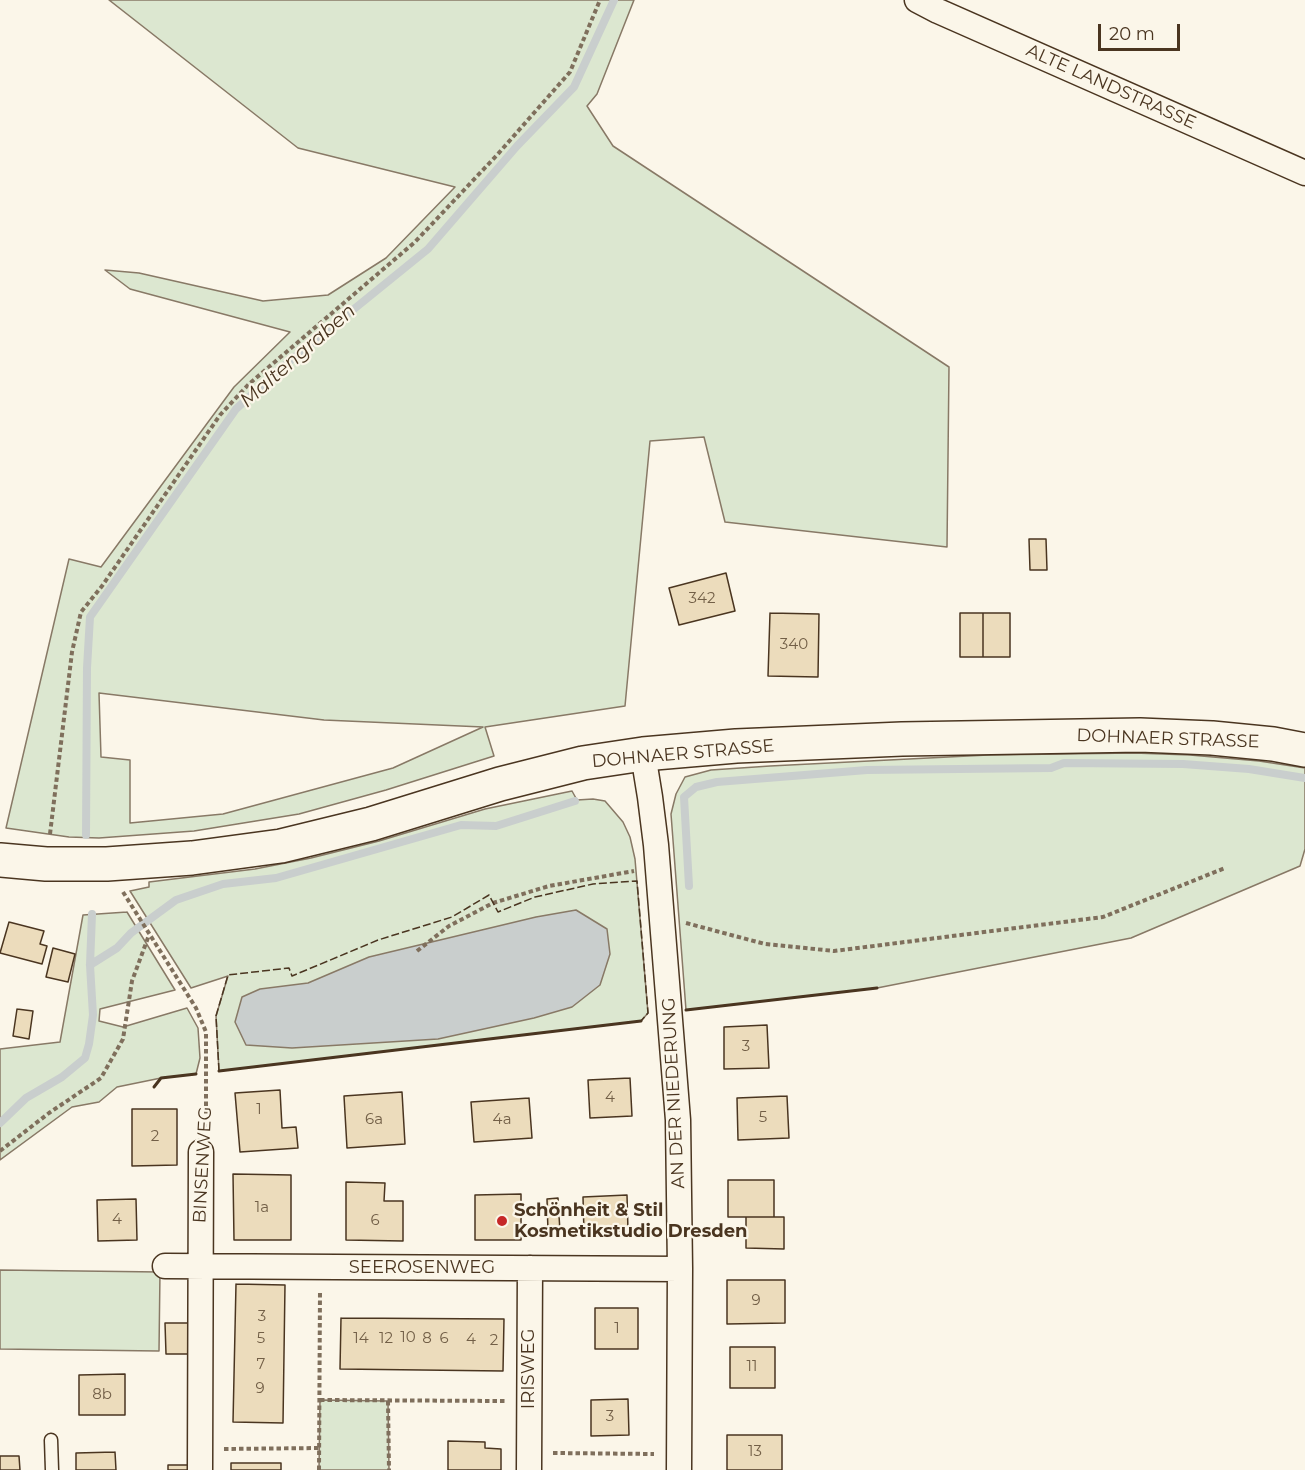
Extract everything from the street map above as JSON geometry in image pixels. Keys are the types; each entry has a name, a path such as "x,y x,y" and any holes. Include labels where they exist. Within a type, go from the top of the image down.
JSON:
{"main road":[{"name":"DOHNAER STRASSE","path":"0,860 46,864 107,864 192,858 281,846 371,824 500,784 583,763 643,754 736,746 902,738 1140,735 1212,738 1305,750"}],"street":[{"name":"ALTE LANDSTRASSE","path":"917,0 1305,173"},
{"name":"AN DER NIEDERUNG","path":"643,754 663,918 678,1120 679,1462"},
{"name":"BINSENWEG","path":"200,1470 201,1152"},
{"name":"SEEROSENWEG","path":"165,1266 680,1269"},
{"name":"IRISWEG","path":"529,1461 530,1268"}],"lane":[{"path":"51,1440 52,1470"}],"path":[{"path":"46,864 72,652 81,612 102,586 220,415 249,384 415,242 497,155 570,72 600,0"},
{"path":"417,951 449,926 493,903 549,886 658,866"},
{"path":"663,918 765,944 834,951 1104,917 1225,868"},
{"name":"BINSENWEG","path":"138,916 196,1008 206,1032 206,1142 201,1152"},
{"path":"0,1151 49,1113 101,1078 123,1039 132,981 150,934"},
{"path":"319,1470 320,1282"},
{"path":"320,1400 508,1401"},
{"path":"388,1401 389,1470"},
{"path":"215,1449 320,1448"},
{"path":"529,1461 679,1462"}],"green space":[{"path":"109,0 634,0 597,94 587,106 613,146 949,367 947,547 725,522 704,437 650,441 625,706 485,727 494,756 299,814 194,831 99,838 69,837 6,828 69,559 101,567 234,387 290,332 130,289 105,270 139,273 263,301 328,295 386,258 455,187 298,148","holes":["99,693 324,720 483,727 393,768 223,814 130,823 130,760 101,757"]},
{"path":"1134,753 1259,761 1305,768 1305,849 1300,866 1131,938 877,988 686,1010 671,814 676,794 685,777 711,770 770,766 988,755"},
{"path":"572,791 577,800 605,801 623,822 630,837 635,859 648,1013 641,1021 219,1071 216,1016 228,976 191,988 130,891 149,887 149,882 255,869 311,858 379,841 485,809"},
{"path":"127,912 175,990 100,1009 99,1021 123,1027 187,1008 198,1028 200,1058 196,1074 117,1087 99,1102 72,1107 0,1160 0,1049 60,1042 83,915"},
{"path":"0,1270 160,1272 159,1351 0,1349"},
{"path":"320,1400 388,1401 389,1470 319,1470"}],"shaded area":[{"path":"576,910 607,929 610,954 600,985 572,1007 534,1018 438,1039 292,1048 246,1045 235,1022 242,997 260,989 308,983 369,957 536,917"}],"building":[{"path":"1029,539 1046,539 1047,570 1030,570"},
{"path":"726,573 735,611 679,625 669,588"},
{"path":"770,613 819,614 818,677 768,676"},
{"path":"960,613 983,613 983,657 960,657"},
{"path":"983,613 1010,613 1010,657 983,657"},
{"path":"9,922 44,931 40,944 47,946 42,964 0,953"},
{"path":"53,948 75,954 68,982 46,977"},
{"path":"17,1009 33,1011 29,1039 13,1036"},
{"path":"767,1025 769,1068 724,1069 724,1027"},
{"path":"630,1078 632,1116 590,1118 588,1080"},
{"path":"280,1090 282,1128 296,1127 298,1148 240,1152 235,1093"},
{"path":"402,1092 405,1144 347,1148 344,1096"},
{"path":"787,1096 789,1138 738,1140 737,1098"},
{"path":"529,1098 532,1138 474,1142 471,1102"},
{"path":"132,1109 177,1109 177,1165 132,1166"},
{"path":"233,1174 291,1175 291,1240 234,1240"},
{"path":"728,1180 774,1180 774,1217 728,1217"},
{"path":"346,1182 385,1183 384,1201 403,1201 403,1241 346,1240"},
{"path":"521,1194 521,1240 475,1240 475,1195"},
{"path":"627,1195 628,1231 584,1233 583,1197"},
{"path":"558,1198 560,1232 548,1232 547,1199"},
{"path":"136,1199 137,1240 98,1241 97,1200"},
{"path":"746,1217 784,1217 784,1249 746,1248"},
{"path":"727,1280 785,1280 785,1323 727,1324"},
{"path":"236,1284 285,1285 283,1423 233,1422"},
{"path":"595,1308 638,1308 638,1349 595,1349"},
{"path":"341,1318 504,1319 503,1371 340,1369"},
{"path":"165,1323 189,1323 189,1354 166,1354"},
{"path":"730,1347 775,1347 775,1388 730,1388"},
{"path":"125,1374 125,1415 79,1415 79,1375"},
{"path":"628,1399 629,1435 591,1436 591,1400"},
{"path":"727,1435 782,1435 782,1470 727,1470"},
{"path":"448,1441 485,1442 485,1448 501,1449 501,1470 448,1470"},
{"path":"115,1452 116,1470 76,1470 76,1453"},
{"path":"0,1456 19,1456 20,1470 0,1470"},
{"path":"231,1463 281,1463 281,1470 231,1470"},
{"path":"168,1465 188,1465 188,1470 168,1470"}],"waterway":[{"name":"Maltengraben","path":"86,835 87,668 90,617 236,409 280,369 428,249 517,146 574,87 614,0"},
{"path":"689,886 684,797 696,787 717,782 867,770 1051,768 1064,763 1183,764 1249,769 1305,778"},
{"path":"90,965 117,948 131,933 176,900 223,884 276,878 461,825 496,826 575,801"},
{"name":"Maltengraben","path":"0,1123 26,1098 62,1077 85,1058 93,1015 90,965 92,914"}],"fence":[{"path":"219,1071 216,1016 228,975 289,968 292,976 378,940 452,917 489,895 498,912 535,897 593,884 637,881 648,1013 641,1021"}],"wall":[{"path":"686,1010 877,988"},
{"path":"219,1071 641,1021"},
{"path":"154,1087 161,1078 196,1074"}],"place":[{"name":"Schönheit & Stil Kosmetikstudio Dresden","path":"502,1221"}]}
